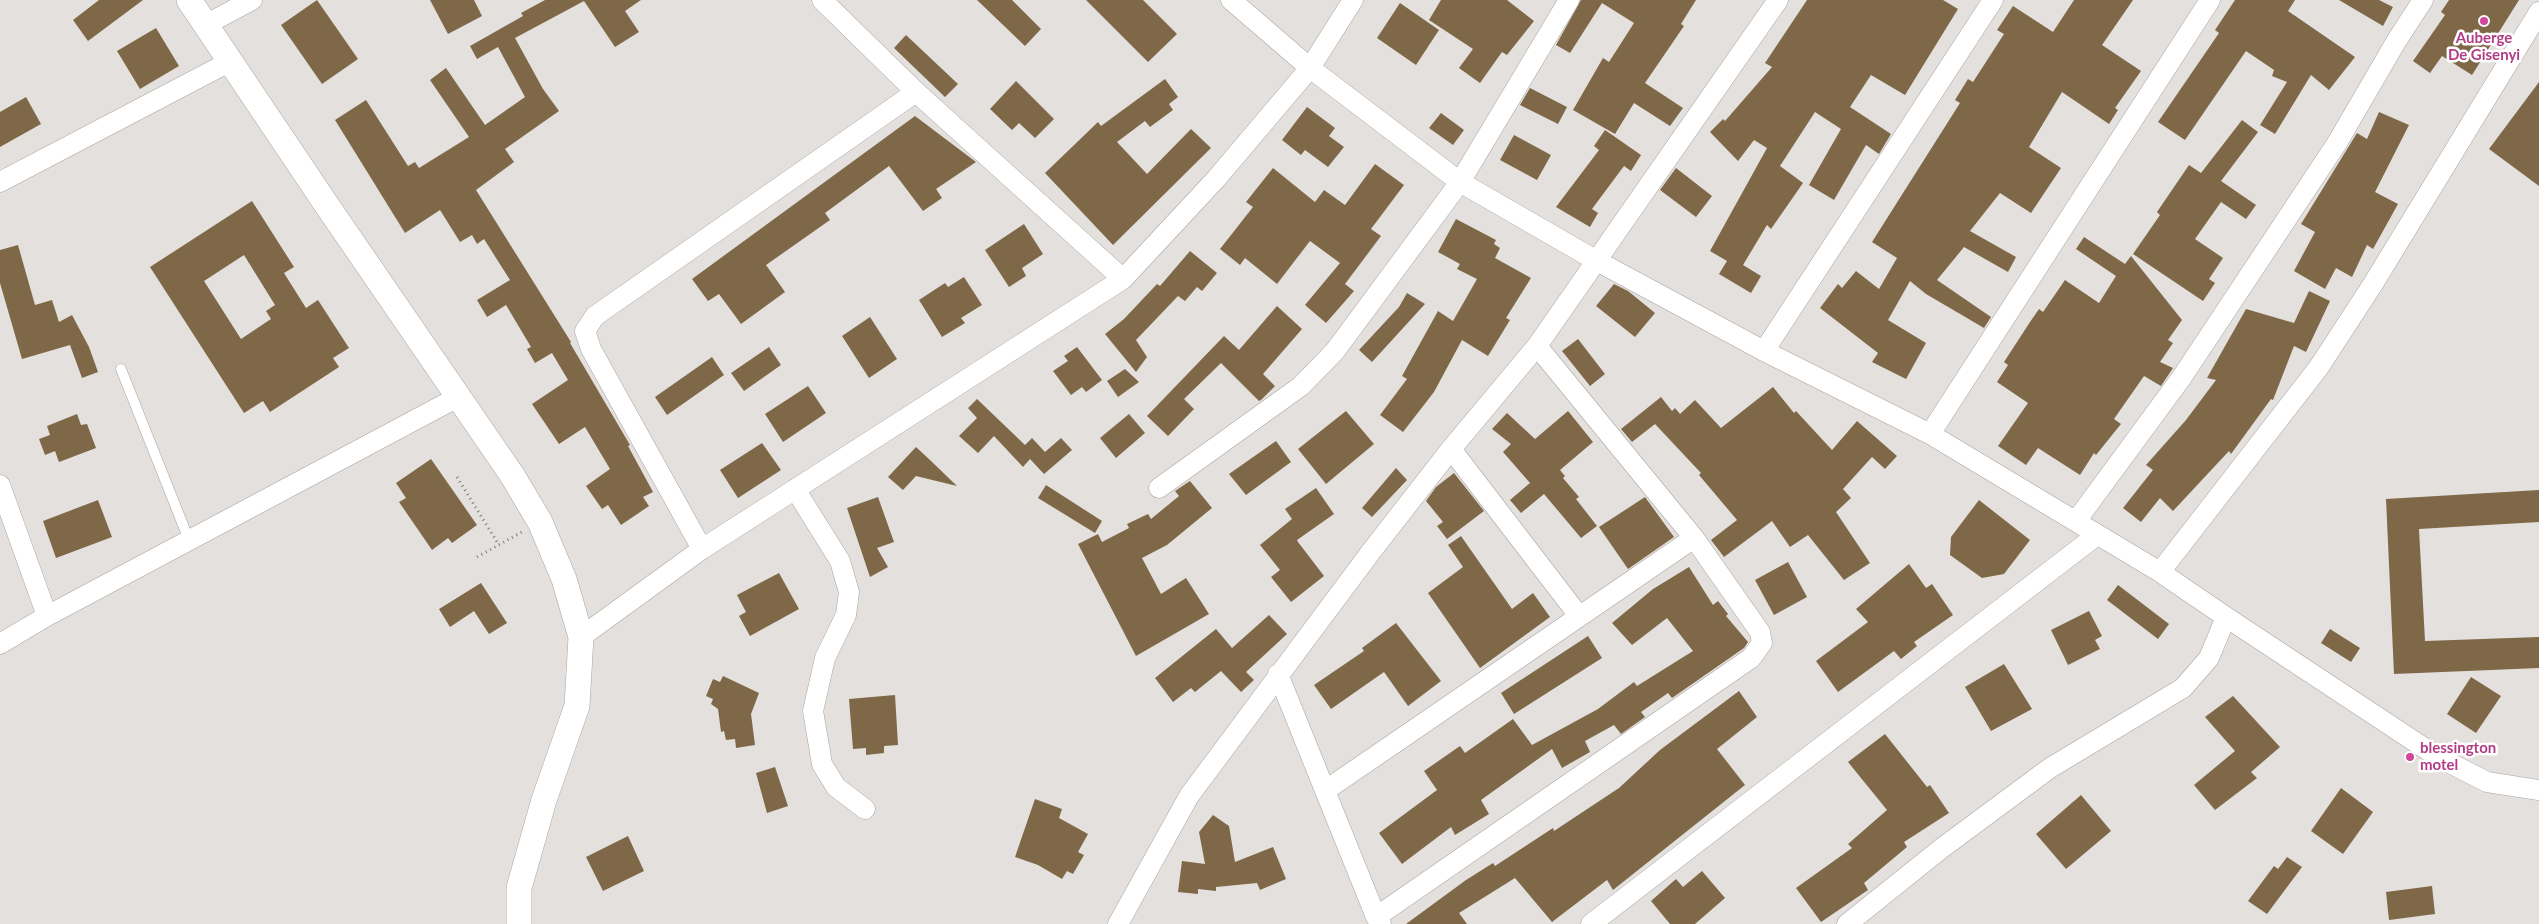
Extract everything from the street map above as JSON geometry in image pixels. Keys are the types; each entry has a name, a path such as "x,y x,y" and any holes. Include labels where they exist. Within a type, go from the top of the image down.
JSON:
{"street":[{"path":"189,0 512,475 540,522 564,579 581,637 577,706 544,800 519,888 519,924"},
{"path":"207,24 252,0"},
{"path":"822,0 916,92 1124,279"},
{"path":"1231,0 1310,68 1460,182 1597,261 1764,351 1930,434 2160,572 2438,757 2487,782 2539,790"},
{"path":"581,637 702,549 1124,279 1216,179 1310,68 1352,0"},
{"path":"1159,488 1301,386 1335,351 1460,182 1569,0"},
{"path":"1118,924 1189,796 1278,674 1451,449 1536,346 1778,0"},
{"path":"1764,351 1993,0"},
{"path":"1930,434 2210,0"},
{"path":"2076,521 2182,377 2336,143 2423,0"},
{"path":"2160,572 2319,367 2373,284 2539,12"},
{"path":"0,182 231,61"},
{"path":"702,549 591,349 585,331 595,316 916,92"},
{"path":"1278,674 1379,920 1751,658 1762,643 1760,632 1694,538 1536,346"},
{"path":"0,644 47,616 458,397"},
{"path":"1451,449 1579,616"},
{"path":"0,485 47,616"},
{"path":"795,489 840,561 849,592 846,615 825,658 813,711 822,764 836,787 865,809"},
{"path":"1592,924 2097,535"},
{"path":"1326,790 1694,538"},
{"path":"1847,924 1942,848 2050,768 2183,688 2209,658 2226,617"}],"lane":[{"path":"121,370 188,540"}],"path":[{"path":"457,477 500,545"},
{"path":"477,557 540,522"}],"building":[{"path":"99,0 143,0 88,41 73,20"},
{"path":"317,0 358,59 322,84 281,25"},
{"path":"430,0 474,0 482,16 448,34"},
{"path":"545,0 641,0 625,11 639,32 615,47 584,1 515,38 543,89 559,111 505,149 514,162 476,190 571,342 630,445 628,446 653,492 643,497 649,506 621,525 608,505 602,509 586,486 610,469 585,427 559,444 532,404 568,380 552,353 535,363 527,349 531,347 506,305 487,317 477,300 510,280 484,239 477,244 472,235 460,242 440,210 405,233 335,120 366,100 408,166 415,162 419,168 469,137 430,80 446,68 485,125 525,97 498,47 477,59 470,46 523,16 521,13"},
{"path":"977,0 1012,0 1041,29 1025,46"},
{"path":"1086,0 1143,0 1177,34 1148,62"},
{"path":"1441,0 1507,0 1534,21 1507,55 1502,52 1480,83 1459,68 1473,49 1429,20"},
{"path":"1581,0 1696,0 1681,24 1684,26 1645,83 1683,108 1670,126 1634,103 1615,134 1573,110 1603,58 1609,62 1634,23 1602,3 1570,53 1556,45"},
{"path":"1807,0 1943,0 1958,9 1905,95 1871,75 1850,107 1891,134 1879,154 1866,145 1834,200 1809,185 1841,129 1815,112 1780,166 1803,183 1771,229 1767,225 1743,265 1761,276 1751,293 1719,274 1727,261 1710,251 1767,148 1754,140 1738,161 1710,132 1723,119 1725,121 1772,67 1765,63"},
{"path":"2074,0 2133,0 2102,45 2141,71 2115,108 2118,110 2109,124 2062,92 2029,147 2061,168 2031,213 2000,193 1970,231 2016,257 2008,272 1964,247 1937,280 1991,317 1984,328 1926,294 1910,281 1888,320 1926,343 1906,379 1872,362 1878,353 1820,308 1838,284 1842,288 1856,271 1879,289 1897,258 1872,242 1960,103 1955,100 1968,79 1973,82 2004,34 1997,30 2013,6 2053,32"},
{"path":"2235,0 2295,0 2288,11 2355,57 2329,90 2311,75 2275,134 2260,125 2287,82 2272,76 2274,70 2246,51 2185,140 2158,122 2219,33 2215,30"},
{"path":"2339,0 2379,0 2393,7 2383,26"},
{"path":"2449,0 2519,0 2472,75 2442,56 2430,73 2413,61 2445,15 2441,12"},
{"path":"1400,3 1439,30 1416,65 1377,38"},
{"path":"156,28 179,66 140,89 117,51"},
{"path":"906,35 958,84 945,97 894,48"},
{"path":"1165,79 1178,97 1169,104 1173,110 1150,127 1145,121 1117,142 1147,174 1191,129 1211,148 1113,245 1045,173 1098,122 1101,126"},
{"path":"1016,81 1054,119 1035,138 1019,123 1012,130 990,109"},
{"path":"2539,82 2539,186 2489,149"},
{"path":"1530,88 1567,107 1558,124 1520,105"},
{"path":"26,97 41,124 0,147 0,112"},
{"path":"1307,107 1335,128 1329,136 1344,147 1328,167 1305,150 1301,155 1282,140"},
{"path":"2379,112 2409,125 2375,192 2398,204 2373,249 2367,245 2352,277 2336,268 2325,289 2294,271 2315,232 2301,224 2357,133 2367,139"},
{"path":"1441,113 1464,130 1453,145 1429,128"},
{"path":"915,116 976,162 936,189 942,198 923,211 889,166 825,213 830,220 766,265 785,292 741,324 719,294 708,301 692,279"},
{"path":"2242,120 2258,132 2221,181 2256,205 2246,219 2221,202 2195,239 2223,258 2209,279 2215,283 2203,301 2133,254 2160,215 2157,212 2189,165 2201,173"},
{"path":"1605,130 1641,155 1631,171 1624,166 1592,209 1598,213 1590,227 1556,207 1599,150 1594,146"},
{"path":"1514,135 1551,155 1537,180 1500,160"},
{"path":"1375,164 1404,185 1371,229 1381,236 1345,284 1354,291 1326,323 1305,305 1340,263 1310,241 1277,284 1245,258 1240,265 1220,249 1253,207 1246,202 1273,168 1315,202 1324,190 1345,205"},
{"path":"1676,168 1712,196 1696,217 1660,190"},
{"path":"252,201 294,267 284,273 306,308 318,300 349,348 333,358 339,367 270,412 263,401 244,413 150,267","holes":["244,255 275,305 266,311 271,319 241,339 204,281"]},
{"path":"1456,219 1496,240 1494,244 1500,248 1495,258 1531,278 1506,318 1510,320 1488,356 1462,340 1434,392 1403,432 1380,415 1407,379 1402,376 1438,311 1453,321 1477,279 1457,269 1460,264 1438,252"},
{"path":"1024,224 1043,254 1022,268 1026,276 1009,287 985,250"},
{"path":"2084,237 2125,264 2131,256 2182,320 2168,340 2173,343 2160,362 2173,368 2161,386 2144,376 2114,419 2121,424 2096,455 2094,453 2080,475 2038,448 2026,465 1998,446 2028,403 1997,382 2008,365 2004,362 2030,322 2039,309 2043,312 2065,280 2099,303 2116,276 2076,249"},
{"path":"18,245 35,305 52,300 59,322 72,315 89,347 98,372 82,378 70,345 22,359 0,283 0,250"},
{"path":"1190,251 1217,273 1202,291 1197,287 1185,301 1178,296 1136,340 1147,357 1136,372 1105,334 1124,319 1157,284 1160,286"},
{"path":"964,277 982,305 961,318 965,323 942,337 919,300 945,283 948,287"},
{"path":"1614,284 1628,291 1655,313 1635,337 1596,306"},
{"path":"2309,291 2330,301 2306,352 2294,346 2273,400 2271,399 2231,454 2229,451 2173,511 2160,498 2141,522 2123,508 2153,470 2146,465 2186,420 2216,380 2207,378 2246,309 2294,323"},
{"path":"1407,293 1425,304 1372,362 1359,350 1399,307"},
{"path":"1277,306 1302,329 1263,374 1275,386 1261,400 1259,401 1221,363 1184,399 1194,409 1168,436 1147,416 1224,336 1239,350"},
{"path":"870,317 897,359 869,378 842,336"},
{"path":"1578,339 1605,374 1590,386 1562,351"},
{"path":"769,347 781,365 744,391 731,373"},
{"path":"1077,347 1102,380 1086,392 1082,387 1071,395 1053,371 1068,361 1064,356"},
{"path":"712,357 724,375 667,415 655,397"},
{"path":"1125,369 1139,382 1118,397 1107,381"},
{"path":"808,386 826,413 783,442 765,414"},
{"path":"1773,387 1794,413 1796,411 1832,450 1857,421 1897,456 1885,469 1872,457 1843,489 1851,498 1836,512 1870,563 1844,580 1808,535 1790,547 1772,521 1724,557 1711,540 1737,520 1699,475 1701,473 1655,424 1632,442 1621,429 1661,397 1672,411 1675,408 1680,414 1695,400 1721,428"},
{"path":"977,399 1025,445 1032,438 1045,452 1061,438 1072,450 1044,474 1030,459 1023,467 994,436 978,453 959,436 977,418 968,408"},
{"path":"1346,411 1374,444 1326,484 1298,449"},
{"path":"1568,411 1593,442 1560,470 1565,476 1563,478 1579,497 1576,499 1597,526 1581,538 1544,494 1521,513 1510,500 1530,483 1503,452 1511,444 1492,429 1507,413 1535,439"},
{"path":"77,414 81,425 87,424 96,448 59,462 55,451 45,455 39,439 50,435 47,426"},
{"path":"1129,414 1145,433 1116,458 1100,438"},
{"path":"1276,441 1291,462 1246,495 1229,474"},
{"path":"762,443 781,470 738,498 720,470"},
{"path":"916,447 957,486 916,476 903,490 888,477"},
{"path":"431,459 477,525 452,543 448,538 432,550 399,502 406,498 396,483"},
{"path":"1396,468 1407,480 1372,517 1362,508"},
{"path":"1454,473 1484,511 1447,539 1437,526 1443,522 1426,501 1436,487"},
{"path":"1190,481 1212,508 1167,545 1142,558 1161,594 1186,578 1209,614 1136,656 1078,544 1098,534 1102,542 1129,528 1127,524 1148,514 1151,519 1179,496 1175,491"},
{"path":"1046,485 1102,521 1095,533 1038,498"},
{"path":"1316,488 1334,514 1297,540 1324,576 1291,602 1271,577 1280,570 1260,545 1292,519 1285,509"},
{"path":"2539,490 2539,522 2419,529 2425,641 2539,637 2539,668 2394,674 2386,499"},
{"path":"878,497 894,542 877,548 888,567 870,577 847,508"},
{"path":"1645,497 1674,537 1628,569 1599,527"},
{"path":"98,500 112,537 56,558 43,521"},
{"path":"1979,500 2030,540 2004,574 1982,578 1950,555 1951,537"},
{"path":"1461,536 1512,609 1533,593 1550,617 1480,668 1428,593 1463,567 1448,545"},
{"path":"1788,562 1807,597 1774,615 1755,580"},
{"path":"1909,564 1926,588 1932,584 1953,615 1914,642 1917,646 1901,659 1894,651 1838,692 1816,661 1868,622 1856,609"},
{"path":"1689,567 1713,605 1718,601 1728,614 1726,616 1748,642 1744,648 1672,698 1668,693 1641,712 1645,717 1621,734 1614,725 1585,741 1590,752 1562,768 1552,749 1481,800 1489,814 1455,835 1451,827 1402,864 1379,833 1437,790 1424,771 1460,746 1465,753 1513,719 1532,745 1598,709 1634,682 1637,686 1693,651 1667,618 1632,645 1612,623 1653,589"},
{"path":"779,573 799,609 750,636 739,616 746,612 737,595"},
{"path":"481,583 507,623 489,634 474,611 450,627 439,609"},
{"path":"2118,585 2169,624 2158,639 2107,600"},
{"path":"2089,611 2102,636 2095,640 2100,649 2068,665 2051,630"},
{"path":"1269,615 1287,634 1246,672 1254,680 1241,692 1221,671 1195,692 1191,688 1173,702 1155,678 1216,629 1232,648"},
{"path":"1396,623 1441,681 1408,706 1384,672 1331,709 1314,685 1364,651 1362,648"},
{"path":"2330,629 2360,648 2351,662 2321,643"},
{"path":"1588,636 1602,658 1514,714 1501,693"},
{"path":"2004,664 2032,709 1991,731 1965,687"},
{"path":"723,676 759,693 751,714 755,745 736,748 735,739 726,740 724,731 721,732 718,709 711,704 713,699 706,696 713,679 720,682"},
{"path":"2471,677 2501,696 2476,733 2447,714"},
{"path":"1739,691 1757,717 1717,749 1745,785 1613,890 1607,880 1552,922 1515,878 1459,913 1467,924 1406,924 1466,880 1493,863 1495,866 1553,828 1554,831 1619,788 1660,750"},
{"path":"895,695 898,745 884,746 884,753 866,755 866,748 853,749 849,699"},
{"path":"2233,696 2280,747 2251,772 2257,778 2215,810 2194,785 2235,751 2205,717"},
{"path":"1885,734 1927,787 1930,785 1949,813 1904,842 1907,847 1864,883 1868,890 1821,922 1796,888 1852,848 1848,844 1887,810 1848,762"},
{"path":"775,767 788,806 767,813 756,773"},
{"path":"2341,788 2373,812 2343,854 2311,831"},
{"path":"2081,795 2111,831 2066,869 2036,834"},
{"path":"1035,799 1062,809 1059,818 1088,834 1078,852 1084,855 1073,874 1067,871 1062,879 1038,865 1015,857"},
{"path":"1213,815 1229,826 1235,862 1273,847 1286,879 1260,890 1257,883 1216,887 1216,891 1198,889 1198,894 1178,892 1182,861 1205,864 1199,832"},
{"path":"628,836 644,871 603,891 586,857"},
{"path":"2287,857 2302,867 2267,914 2248,901 2274,866 2278,869"},
{"path":"1702,871 1725,898 1695,924 1670,924 1651,901 1676,879 1683,887"},
{"path":"2432,886 2435,914 2389,920 2386,892"}],"place":[{"name":"Auberge De Gisenyi","path":"2484,21"},
{"name":"blessington motel","path":"2410,757"}]}
